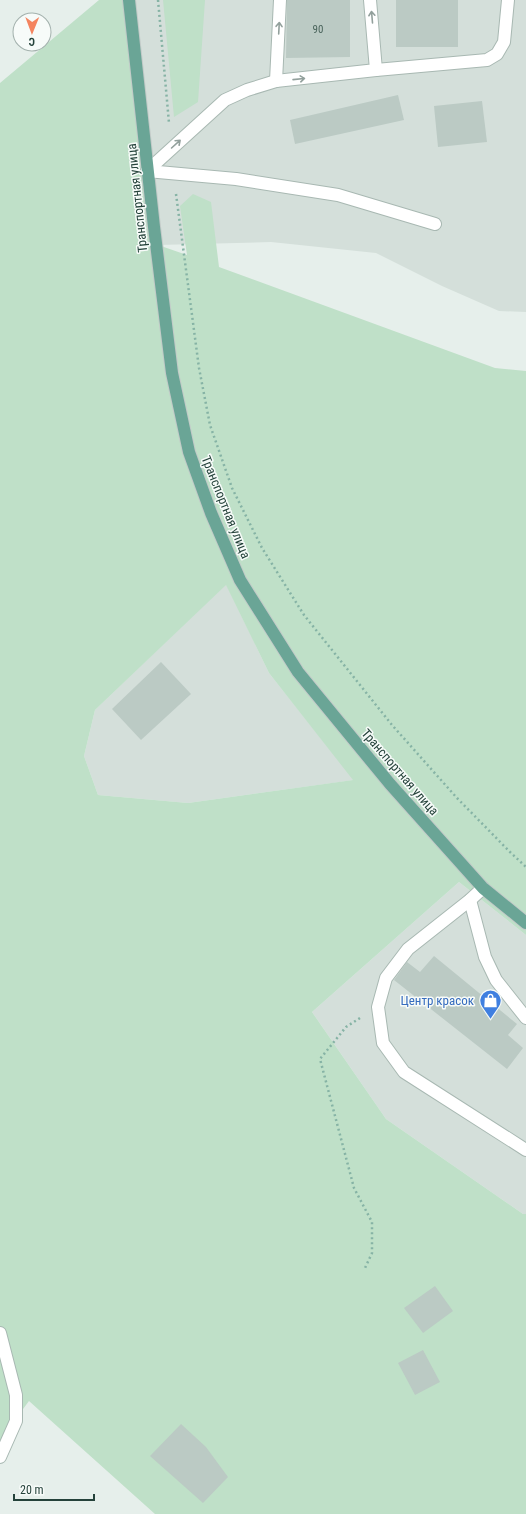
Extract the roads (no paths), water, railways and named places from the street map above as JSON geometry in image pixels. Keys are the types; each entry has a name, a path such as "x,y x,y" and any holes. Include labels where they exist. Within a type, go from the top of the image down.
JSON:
{"main road":[{"name":"Транспортная улица","path":"129,0 147,171 172,373 189,452 211,513 240,580 298,672 390,784 483,888 526,923"}],"lane":[{"path":"276,81 280,0"},
{"path":"370,0 376,70"},
{"path":"147,171 225,100 247,90 276,81 487,60 497,54 504,42 508,0"},
{"path":"147,171 236,179 338,195 435,224"},
{"path":"483,888 408,949 386,978 378,1007 384,1043 404,1072 526,1150"},
{"path":"470,900 485,957 496,980 526,1018"},
{"path":"0,1333 16,1395 16,1421 0,1457"}],"place":[{"name":"Центр красок","path":"490,1020"}]}
